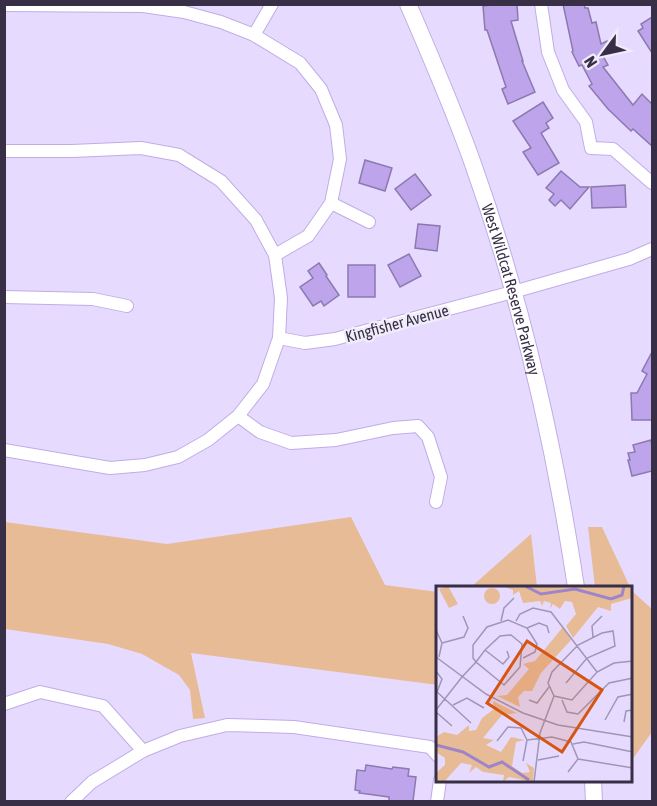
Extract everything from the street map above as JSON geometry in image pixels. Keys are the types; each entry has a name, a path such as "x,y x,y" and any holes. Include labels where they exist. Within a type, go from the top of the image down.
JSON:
{"main road":[{"name":"West Wildcat Reserve Parkway","path":"408,4 437,71 472,163 513,292 544,411 576,586"},
{"path":"593,782 594,801"}],"street":[{"path":"254,35 272,4"},
{"path":"541,4 548,52 563,90 586,122 591,148 613,149 652,183"},
{"path":"4,5 143,6 184,12 222,22 254,35 300,63 321,89 336,125 340,159 331,203 308,236 275,255"},
{"path":"4,152 141,148 179,155 221,181 256,220 275,255 281,298 279,338 263,384 238,416 208,440 178,457 146,465 110,468 4,450"},
{"path":"331,203 369,222"},
{"name":"Kingfisher Avenue","path":"279,338 305,343 336,339 629,259 652,249"},
{"path":"4,297 93,300 127,306"},
{"path":"238,416 260,432 291,443 336,440 393,428 418,426 428,437 441,477 435,502"},
{"path":"4,704 40,692 103,706 143,751"},
{"path":"71,801 92,782 143,751 180,736 227,725 294,727 430,747 436,754"},
{"path":"437,801 440,782"}],"shaded area":[{"path":"351,517 385,585 436,592 436,685 191,653 205,718 193,719 190,690 179,675 142,654 108,644 5,629 5,522 167,544"},
{"path":"588,527 602,527 630,586 595,586"},
{"path":"531,534 537,586 472,586"},
{"path":"633,592 652,609 652,732 633,759"}],"building":[{"path":"517,4 518,20 511,21 522,61 535,92 508,104 502,89 506,87 487,30 485,30 483,6"},
{"path":"563,4 584,4 585,8 588,8 592,23 596,22 601,44 607,41 612,51 603,56 608,65 603,67 633,105 642,94 652,104 652,146 633,129 631,131 608,109 589,86 592,84 572,52"},
{"path":"652,17 652,53 638,31 643,28 641,24"},
{"path":"543,102 553,118 546,123 549,128 541,133 559,163 538,175 523,152 531,148 513,121"},
{"path":"365,160 392,168 385,191 359,183"},
{"path":"561,171 580,187 589,187 570,209 561,200 555,206 549,200 554,194 546,188"},
{"path":"415,174 431,195 411,210 395,189"},
{"path":"625,185 626,207 592,208 591,187"},
{"path":"418,224 440,226 437,251 415,248"},
{"path":"409,254 421,276 400,287 388,265"},
{"path":"319,263 339,295 324,306 321,301 313,306 300,287 313,278 308,271"},
{"path":"348,265 375,265 375,297 348,297"},
{"path":"652,352 652,420 632,420 631,393 637,393 647,374 642,371"},
{"path":"651,440 652,471 632,476 628,453 635,452 633,445"},
{"path":"366,765 409,769 408,776 416,777 413,801 389,801 389,797 359,793 360,791 355,790 357,770 365,771"}]}
